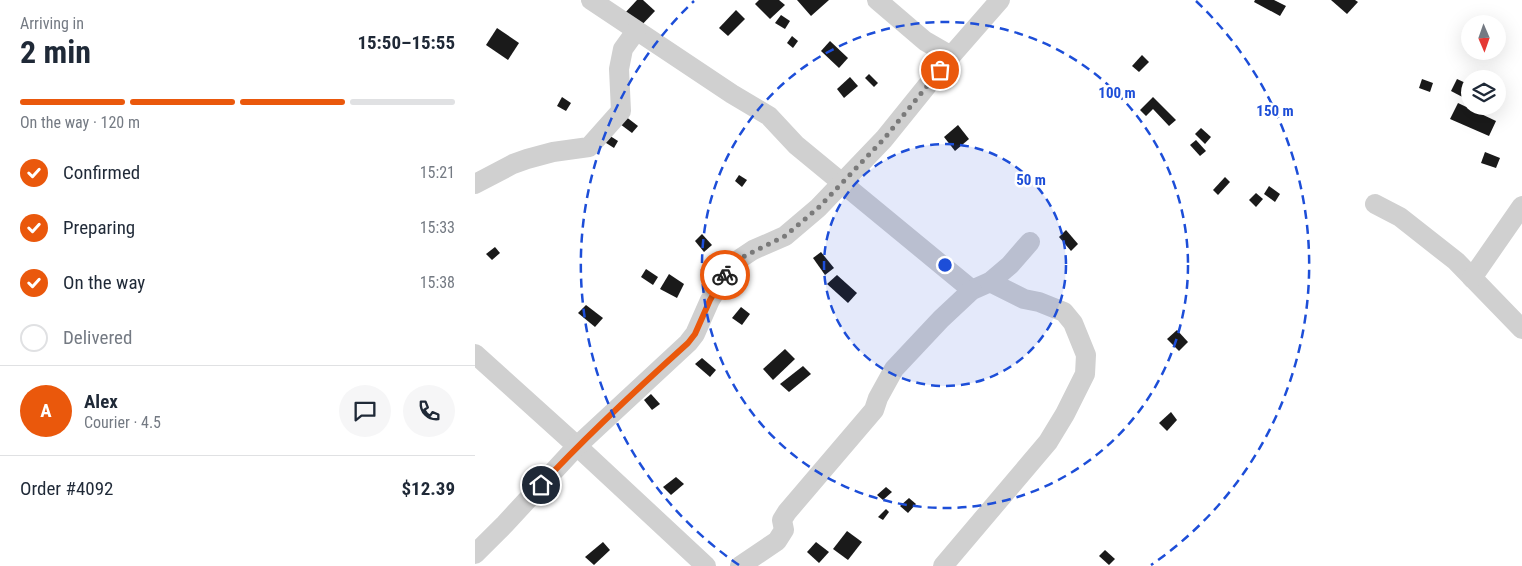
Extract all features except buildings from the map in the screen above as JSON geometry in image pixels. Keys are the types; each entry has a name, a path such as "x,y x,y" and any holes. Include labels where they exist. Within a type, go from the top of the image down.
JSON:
{"street":[{"path":"591,0 769,116 796,145 842,182 981,286 1039,302 1064,312 1073,323 1087,356 1085,374 1065,414 1048,442 943,566"},
{"path":"877,0 925,41 951,56"},
{"path":"475,554 577,446 688,343 695,334 718,286 729,270 741,258 785,236 818,208 884,139 951,56 1000,0"},
{"path":"475,184 513,164 527,159 553,152 589,147 621,111 619,69 623,49 636,31"},
{"path":"1375,204 1400,217 1456,261 1522,329"},
{"path":"1472,278 1522,206"},
{"path":"740,566 777,540 784,530 782,520 787,512 875,410 877,398 894,370 941,319 1010,265 1030,242"},
{"path":"475,354 706,566"}],"way so far":[{"path":"725,275 741,258 753,250 785,236 818,208 884,139 940,70"}],"route":[{"path":"541,485 609,415 688,343 695,334 710,300 725,275"}]}
